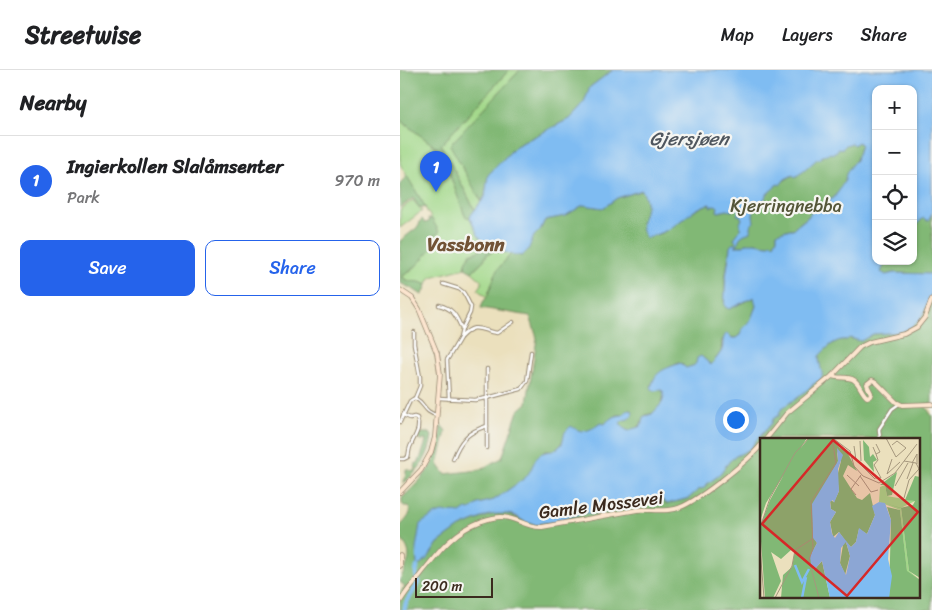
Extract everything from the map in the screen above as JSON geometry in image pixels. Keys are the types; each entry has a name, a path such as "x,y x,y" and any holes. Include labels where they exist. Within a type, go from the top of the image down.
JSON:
{"main road":[{"path":"400,290 417,305 435,348 440,369 435,437 430,456 421,470 400,492"},
{"path":"767,438 787,414 832,376 864,344 914,330 923,320 932,299"},
{"path":"832,376 853,380 867,397 871,393 867,384 873,380 899,404 932,404"},
{"name":"Gamle Mossevei","path":"400,602 444,546 457,534 470,526 492,518 508,518 531,527 542,527 637,510 671,510 679,508 719,482 749,458 760,446"},
{"path":"400,555 400,566"}],"street":[{"path":"443,284 459,289 466,295 471,310 460,338 448,360 449,399"},
{"path":"439,305 447,307 453,312 462,329"},
{"path":"460,338 472,328 497,333 513,322"},
{"path":"400,422 420,386 414,347 414,332"},
{"path":"439,398 468,400 517,391 527,381 532,357 531,352"},
{"path":"487,369 487,448"},
{"path":"415,398 429,412 437,415"},
{"path":"880,438 879,429 892,410 899,404"},
{"path":"400,459 408,456 418,428 417,418 403,415"},
{"path":"453,460 459,445 467,436 487,426"}],"green space":[{"path":"400,70 509,70 441,145 475,210 470,218 465,216 441,151 400,120"},
{"path":"509,70 520,70 451,145 481,201 475,210 441,145"},
{"path":"520,70 613,70 590,87 584,103 569,119 516,146 488,175 485,196 481,201 450,145"},
{"path":"400,120 441,151 465,216 470,218 485,245 477,252 470,254 465,268 431,277 427,285 403,278 404,275 418,265 436,242 433,236 439,232 400,164"},
{"name":"Kjerringnebba","path":"858,142 861,145 856,160 834,198 820,207 815,207 808,217 792,229 777,233 774,244 755,243 735,246 741,237 750,232 754,210 775,186 793,175 795,177 817,158"},
{"path":"407,176 426,208 419,207 413,198 400,208 400,183"},
{"path":"643,190 647,205 641,223 646,238 662,233 690,213 709,204 712,206 716,205 719,212 732,211 734,208 738,208 742,219 740,231 734,239 737,243 730,247 724,301 729,309 755,297 756,306 751,319 736,338 730,337 722,340 721,352 711,365 702,357 697,359 696,365 686,368 678,363 671,366 653,382 651,385 662,390 664,393 662,401 655,411 644,417 637,428 630,431 626,430 619,423 626,420 632,410 622,415 617,415 605,424 589,431 583,432 571,427 556,449 545,451 537,459 525,478 494,500 478,504 460,514 450,512 447,514 428,558 438,543 460,527 493,514 507,514 537,525 562,521 569,517 586,513 601,513 621,507 644,504 660,497 666,504 687,499 718,476 732,458 752,447 781,409 813,386 821,370 819,356 828,347 835,342 847,340 848,338 861,341 873,334 901,332 920,320 932,293 932,404 925,405 932,416 932,610 400,610 400,593 405,586 400,580 409,554 400,538 400,526 408,517 410,511 408,506 402,504 402,498 418,483 431,465 438,449 441,425 446,431 438,464 445,474 479,470 502,458 518,411 527,403 537,338 530,316 481,308 497,270 511,254 522,256 545,220 565,216 583,205 603,208 617,198"},
{"path":"413,200 422,211 400,228 400,210"},
{"path":"932,213 932,274 894,273 886,275 881,272 884,265 917,265 917,225 923,218 928,220"},
{"path":"422,219 424,223 429,222 428,219 432,219 439,232 433,236 436,244 403,278 427,285 422,295 400,283 400,241 419,226"},
{"path":"485,245 498,248 498,250 493,250 487,254 472,272 465,268 470,254 477,252"},
{"path":"493,250 511,254 497,270 487,297 478,290 482,284 481,280 472,272 485,259 487,254"},
{"path":"419,433 430,433 432,436 429,450 419,468 403,483 406,469 410,471 416,470 415,464 419,462 424,448 426,440 420,440 418,437"}],"water":[{"name":"Gjersjøen","path":"613,70 932,70 932,213 928,221 923,218 917,225 917,85 872,85 872,265 884,265 881,272 886,275 894,273 932,274 932,293 920,320 910,328 901,332 873,334 861,341 849,338 835,342 828,347 819,356 822,374 820,380 782,408 779,413 780,415 773,419 772,423 752,447 732,458 718,476 689,498 667,504 660,497 644,504 621,507 601,513 586,513 569,517 562,521 537,525 508,514 489,515 460,527 438,543 428,558 417,567 416,548 420,524 442,512 460,513 466,509 470,510 478,504 494,500 525,478 539,455 557,449 563,442 565,432 571,426 583,431 601,423 605,424 608,420 623,415 626,411 630,410 633,411 631,416 620,423 626,430 630,431 639,427 642,424 643,417 652,414 662,403 664,397 663,391 653,391 651,387 656,376 680,363 686,368 693,366 697,358 701,356 711,365 721,352 723,340 727,333 732,338 740,335 751,319 756,306 754,297 729,309 725,307 725,285 730,247 732,244 737,243 734,239 740,230 742,219 740,215 737,215 739,211 737,208 734,208 732,211 718,212 716,205 710,207 710,204 705,205 669,229 646,238 641,225 646,204 642,190 617,198 603,208 583,205 565,216 545,220 540,230 534,236 528,250 522,256 485,245 470,218 485,197 488,175 516,146 569,119 584,103 590,87","holes":["858,142 861,145 856,160 846,174 845,180 834,198 820,207 815,207 808,217 793,229 777,233 774,244 747,243 744,246 735,246 742,236 751,232 751,225 754,222 754,210 775,186 780,185 785,179 793,175 795,177 822,156 833,154 846,145 852,143 854,145"]}],"waterway":[{"path":"404,610 418,583 417,567"}],"place":[{"name":"Ingierkollen Slalåmsenter","path":"436,192"}],"district":[{"name":"Vassbonn","path":"466,244"}]}
